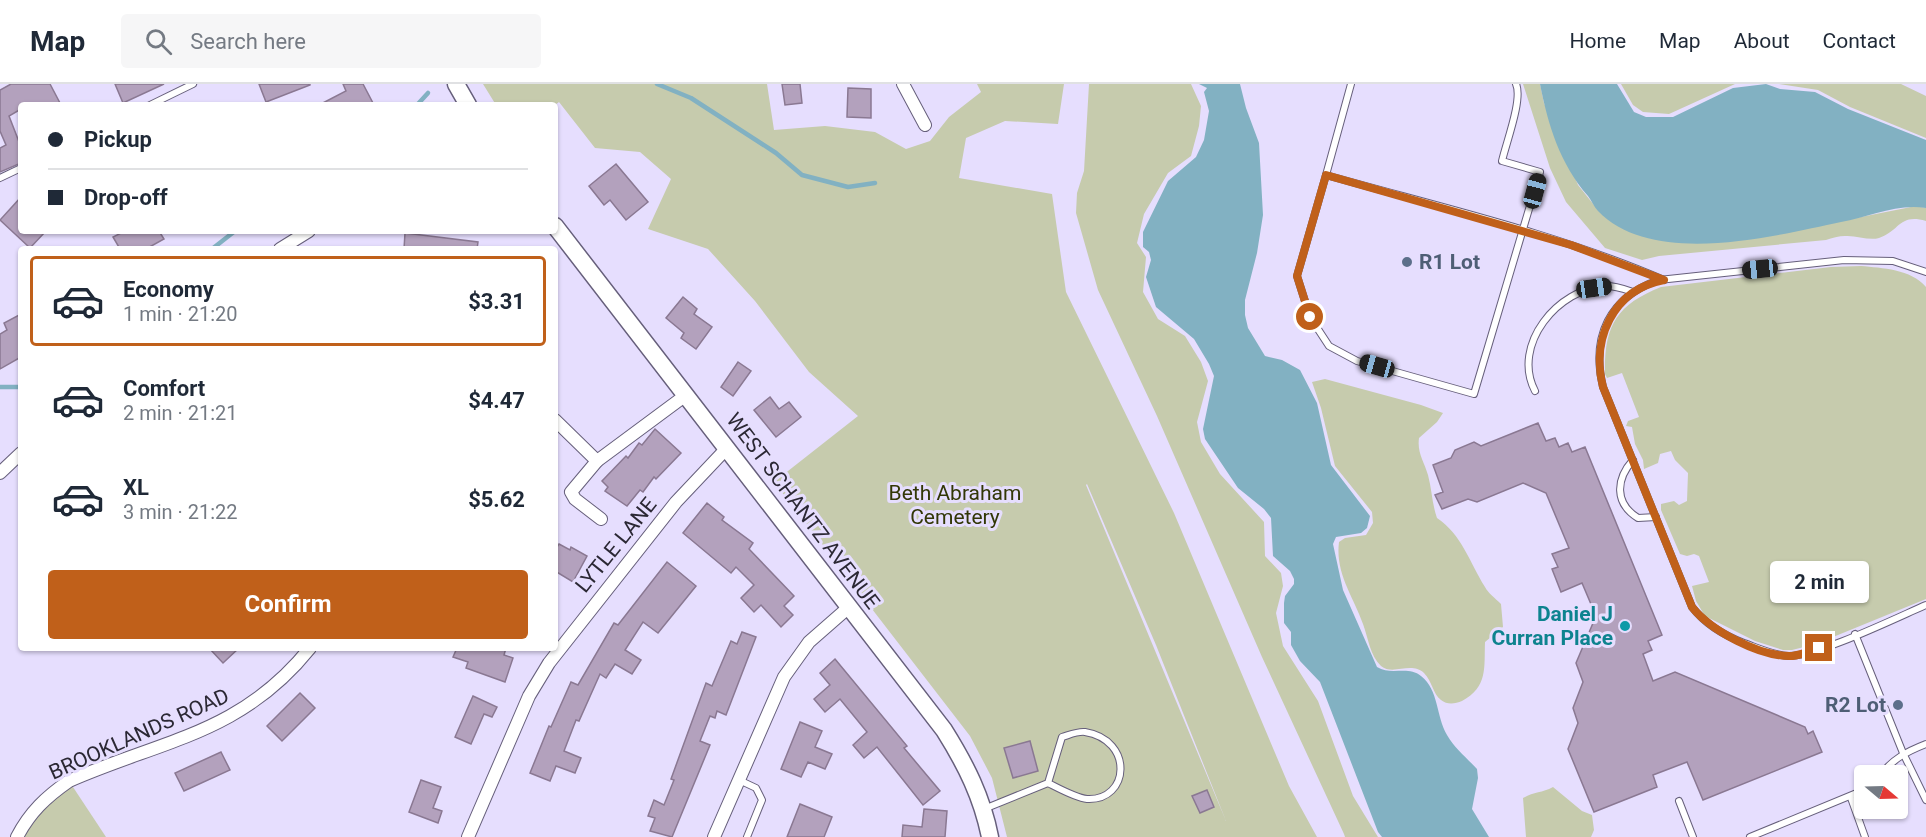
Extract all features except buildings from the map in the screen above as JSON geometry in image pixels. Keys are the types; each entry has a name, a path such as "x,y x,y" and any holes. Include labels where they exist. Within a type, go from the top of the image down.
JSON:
{"main road":[{"path":"456,84 466,102"},
{"name":"WEST SCHANTZ AVENUE","path":"558,230 945,730 964,761 984,809 990,837"}],"street":[{"path":"903,84 925,125"},
{"path":"285,246 304,234"},
{"path":"601,519 575,499 571,492 597,461 686,395"},
{"path":"558,423 597,461"},
{"name":"LYTLE LANE","path":"468,837 529,696 549,663 669,511 726,448"},
{"path":"0,473 18,456"},
{"path":"714,837 784,677 809,642 849,608"},
{"name":"BROOKLANDS ROAD","path":"17,837 32,811 50,794 69,782 215,725 268,692 292,671 308,651"}],"lane":[{"path":"156,102 193,84"},
{"path":"1351,84 1297,276 1310,317 1329,346 1357,361 1474,394 1540,172 1502,160 1517,103 1516,84"},
{"path":"0,178 18,169"},
{"path":"1326,175 1524,231 1630,265 1664,280"},
{"path":"1926,272 1893,261 1854,260 1664,280 1633,292 1610,315 1603,330 1599,355 1603,387 1692,607 1701,619 1714,629 1759,648 1789,656 1801,655 1926,605"},
{"path":"1535,391 1530,379 1529,354 1542,326 1556,308 1564,300 1594,288 1618,287 1633,292"},
{"path":"1633,460 1624,470 1620,480 1624,504 1638,518 1656,517"},
{"path":"1855,634 1903,753 1926,800"},
{"path":"984,809 1048,783 1086,799 1105,796 1118,782 1121,772 1119,755 1105,739 1083,732 1062,737 1048,783"},
{"path":"1888,765 1903,753 1926,744"},
{"path":"739,780 756,788 762,800 747,837"},
{"path":"1750,837 1854,796"},
{"path":"1851,798 1865,837"},
{"path":"1679,801 1693,837"}],"green space":[{"name":"Beth Abraham Cemetery","path":"483,84 767,84 774,130 825,126 875,132 906,149 930,141 949,117 981,92 977,84 1064,84 1058,124 1005,121 966,138 959,178 1052,194 1066,292 1174,513 1289,786 1317,837 1007,837 992,778 970,736 774,482 858,416 809,372 755,301 708,249 648,229 671,179 640,152 595,148 559,102 494,102","holes":["1087,484 1156,645 1226,821 1086,485"]},
{"path":"1089,84 1191,84 1201,106 1199,126 1191,156 1168,173 1144,214 1137,243 1146,257 1143,292 1158,319 1185,336 1201,362 1208,381 1197,422 1201,442 1220,474 1264,522 1265,556 1281,573 1283,586 1276,613 1283,646 1318,701 1353,796 1378,837 1345,837 1262,657 1157,416 1098,290 1076,213 1077,193 1084,171"},
{"path":"1523,84 1540,84 1544,103 1578,185 1598,210 1649,238 1691,243 1751,239 1916,206 1926,208 1926,221 1910,219 1886,235 1875,239 1843,236 1826,240 1659,256 1642,260 1605,248 1566,202 1550,168"},
{"path":"1621,84 1735,84 1669,114 1643,112 1633,105"},
{"path":"1779,84 1901,84 1926,96 1926,138 1850,107 1818,90"},
{"path":"1861,266 1904,273 1920,281 1926,287 1926,599 1816,644 1783,650 1755,641 1705,616 1696,601 1692,586 1709,582 1699,556 1680,554 1661,510 1661,504 1674,501 1679,505 1687,501 1688,473 1675,460 1671,451 1660,454 1658,463 1644,469 1632,427 1626,426 1628,421 1639,417 1622,373 1607,378 1605,374 1607,343 1610,330 1623,310 1633,301 1661,287 1831,267"},
{"path":"1325,379 1443,413 1437,422 1419,438 1420,453 1428,475 1435,513 1437,518 1459,540 1486,589 1501,604 1503,627 1485,642 1483,676 1476,690 1462,701 1443,702 1424,673 1413,668 1386,669 1377,662 1372,652 1342,574 1338,553 1339,542 1345,538 1366,535 1373,523 1372,512 1335,466 1321,408 1312,382"},
{"path":"69,781 106,837 17,837"},
{"path":"1553,787 1582,811 1592,815 1594,830 1591,837 1526,837 1523,798"}],"water":[{"path":"1199,84 1240,84 1259,143 1263,215 1257,253 1245,300 1248,328 1265,356 1282,360 1300,370 1317,403 1331,465 1370,516 1367,528 1361,533 1336,537 1333,544 1343,590 1377,667 1388,671 1411,671 1421,676 1431,688 1443,728 1457,749 1477,769 1478,778 1472,809 1489,837 1382,837 1378,832 1320,682 1300,661 1291,645 1291,632 1284,623 1284,603 1285,596 1294,584 1294,579 1290,571 1273,556 1271,518 1264,509 1238,488 1205,439 1203,429 1214,376 1194,339 1156,307 1146,277 1151,260 1149,252 1143,247 1143,232 1168,181 1196,157 1204,140 1209,111 1204,92 1207,88"},
{"path":"1540,84 1617,84 1634,112 1646,117 1673,117 1733,88 1766,84 1780,89 1815,92 1848,109 1926,140 1926,208 1905,207 1749,240 1681,243 1650,239 1621,228 1598,211 1578,184 1556,143"}],"waterway":[{"path":"657,84 691,98 776,153 802,175 848,187 875,183"},
{"path":"420,102 428,93"},
{"path":"216,246 231,234"},
{"path":"0,387 18,387"}],"place":[{"name":"R1 Lot","path":"1407,262"},
{"name":"Daniel J Curran Place","path":"1625,626"},
{"name":"R2 Lot","path":"1898,705"}],"route":[{"path":"1310,317 1297,276 1326,175 1571,245 1630,265 1664,280 1650,283 1633,292 1610,315 1603,330 1599,355 1600,373 1603,387 1692,607 1701,619 1714,629 1778,654 1801,655 1819,648"}]}
